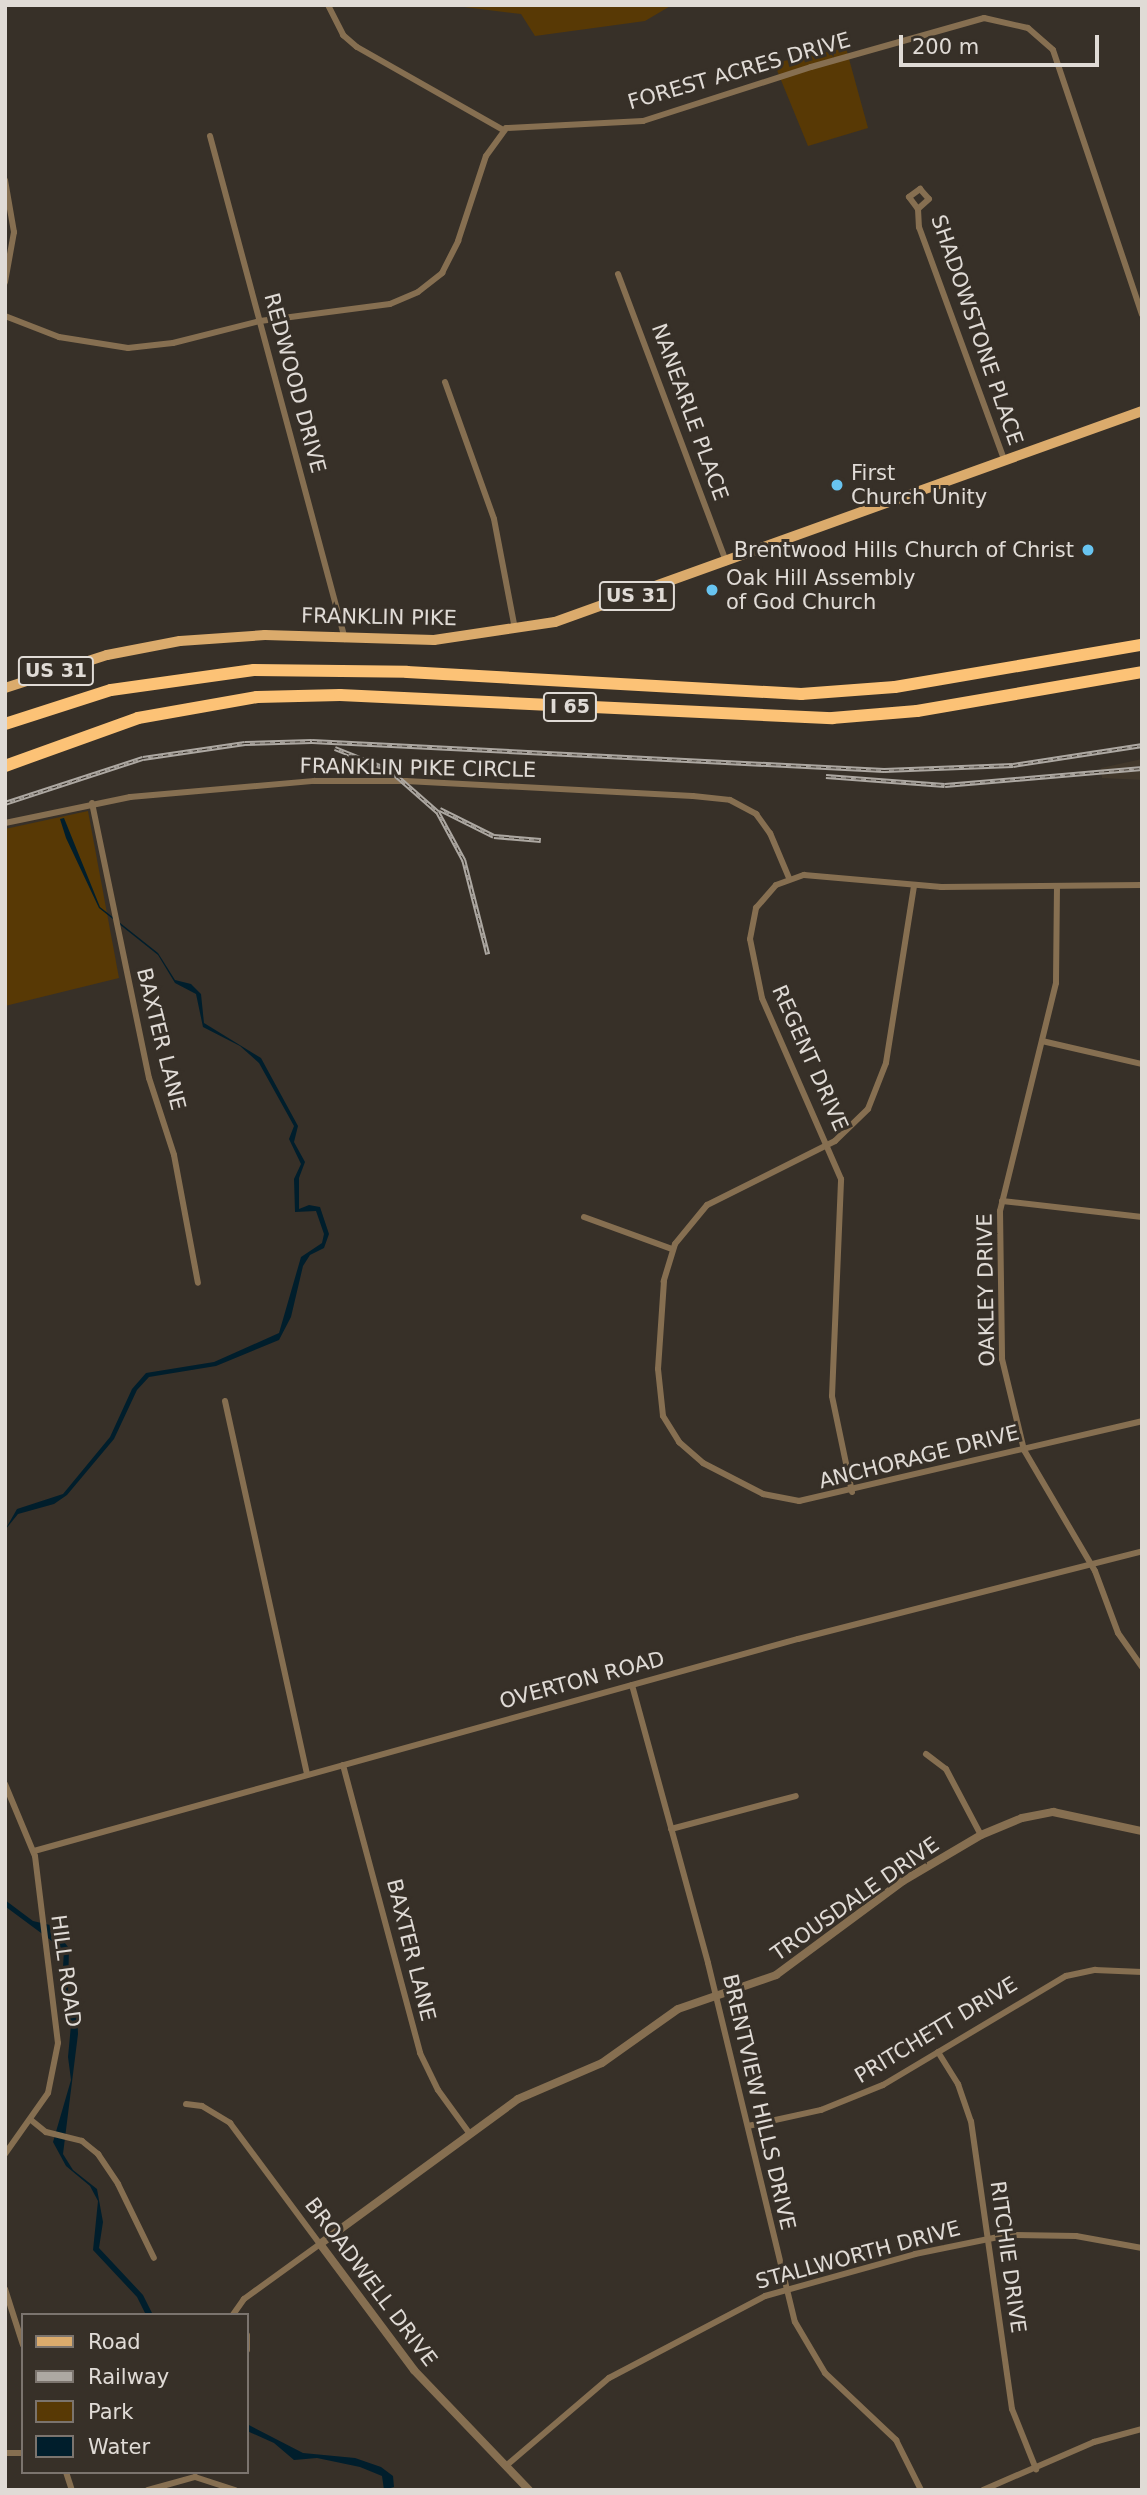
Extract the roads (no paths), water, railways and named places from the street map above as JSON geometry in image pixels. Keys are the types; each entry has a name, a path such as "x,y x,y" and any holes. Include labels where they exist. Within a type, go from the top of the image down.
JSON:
{"highway":[{"name":"I 65","path":"5,724 111,690 254,670 407,673 801,694 895,687 1142,645"},
{"name":"I 65","path":"5,766 149,716 269,696 347,696 832,718 917,711 1142,671"}],"main road":[{"name":"FRANKLIN PIKE","path":"5,688 107,655 172,642 252,635 434,640 515,631 602,608 1142,411"}],"street":[{"path":"5,316 59,337 128,348 173,343 260,321 379,306 407,297 438,278 458,241 486,156 503,130 357,47 343,35 328,5"},
{"name":"FOREST ACRES DRIVE","path":"503,130 526,123 643,121 969,20 990,19 1021,25 1043,38 1055,55 1142,314"},
{"name":"REDWOOD DRIVE","path":"211,136 345,639"},
{"path":"5,180 14,232 5,282"},
{"name":"SHADOWSTONE PLACE","path":"918,209 919,227 1005,462"},
{"name":"NANEARLE PLACE","path":"618,274 727,564"},
{"path":"445,382 494,519 515,631"},
{"name":"FRANKLIN PIKE CIRCLE","path":"5,823 92,803 217,787 314,781 406,781 708,797 734,802 759,817 789,877"},
{"name":"BAXTER LANE","path":"92,803 149,1078 174,1155 198,1283"},
{"path":"789,877 821,875 914,886 1142,885"},
{"name":"REGENT DRIVE","path":"789,877 770,890 756,908 750,929 751,955 768,1016 840,1173 844,1199 832,1402 852,1492"},
{"name":"ANCHORAGE DRIVE","path":"914,886 879,1090 859,1122 829,1144 707,1205 688,1223 673,1249 664,1281 658,1378 662,1413 676,1438 720,1473 774,1497 806,1501 1142,1421"},
{"name":"OAKLEY DRIVE","path":"1058,886 1058,970 1002,1201 1002,1359 1024,1450 1090,1563 1114,1626 1142,1667"},
{"path":"1042,1041 1142,1064"},
{"path":"1002,1201 1142,1217"},
{"path":"584,1217 673,1249"},
{"path":"225,1401 307,1774"},
{"name":"OVERTON ROAD","path":"34,1851 632,1685 1142,1551"},
{"name":"BRENTVIEW HILLS DRIVE","path":"632,1685 717,1996 786,2290 810,2352 830,2378 891,2432 906,2455 921,2490"},
{"path":"926,1754 946,1769 981,1835"},
{"name":"BAXTER LANE","path":"343,1765 420,2053 438,2090 470,2134"},
{"name":"HILL ROAD","path":"5,1784 34,1851 58,2058 51,2088 5,2154"},
{"path":"671,1829 796,1796"},
{"name":"TROUSDALE DRIVE","path":"320,2244 527,2094 607,2060 667,2015 783,1971 894,1888 981,1835 1022,1818 1053,1812 1142,1830"},
{"name":"PRITCHETT DRIVE","path":"748,2126 843,2102 938,2052 1066,1976 1095,1970 1142,1972"},
{"name":"RITCHIE DRIVE","path":"938,2052 970,2116 1013,2409 1036,2469"},
{"name":"BROADWELL DRIVE","path":"186,2104 202,2106 230,2123 414,2370 529,2490"},
{"path":"31,2120 53,2134 85,2143 106,2165 154,2258"},
{"name":"STALLWORTH DRIVE","path":"506,2465 608,2378 739,2308 786,2290 988,2238 1066,2235 1142,2248"},
{"path":"234,2313 244,2299 320,2244"},
{"path":"5,2290 21,2339"},
{"path":"983,2490 1094,2442 1142,2429"},
{"path":"148,2490 195,2477 235,2490"}],"water":[{"path":"64,818 100,907 158,953 175,980 191,984 201,994 204,1023 261,1058 298,1126 294,1142 305,1162 299,1178 299,1209 309,1205 320,1207 329,1234 324,1248 310,1255 303,1266 291,1317 279,1340 216,1366 149,1377 137,1390 114,1439 67,1495 54,1504 18,1514 5,1530 17,1509 63,1494 110,1437 132,1389 146,1373 214,1362 279,1333 301,1257 322,1243 324,1234 316,1211 295,1212 294,1179 301,1164 289,1139 294,1126 259,1063 240,1046 203,1027 196,994 175,983 158,955 99,908 66,838 60,819"},
{"path":"5,1900 33,1921 50,1925 69,1948 68,1991 77,2012 78,2034 63,2154 73,2170 97,2189 103,2222 99,2248 143,2295 152,2313 145,2313 137,2297 93,2250 98,2201 90,2186 66,2166 53,2142 71,2080 68,2057 71,2025 62,1984 64,1950 6,1907"},
{"path":"248,2425 303,2453 355,2458 381,2467 393,2476 394,2487 384,2490 382,2476 360,2467 317,2458 294,2460 274,2443 248,2431"}],"railway":[{"path":"5,803 143,758 245,743 312,741 884,770 1013,765 1142,745"},
{"path":"335,748 390,770 438,812 464,860 488,954"},
{"path":"826,776 945,785 1142,768"},
{"path":"440,809 494,836 541,840"}],"place":[{"name":"First Church Unity","path":"837,485"},
{"name":"Brentwood Hills Church of Christ","path":"1088,550"},
{"name":"Oak Hill Assembly of God Church","path":"712,590"}]}
